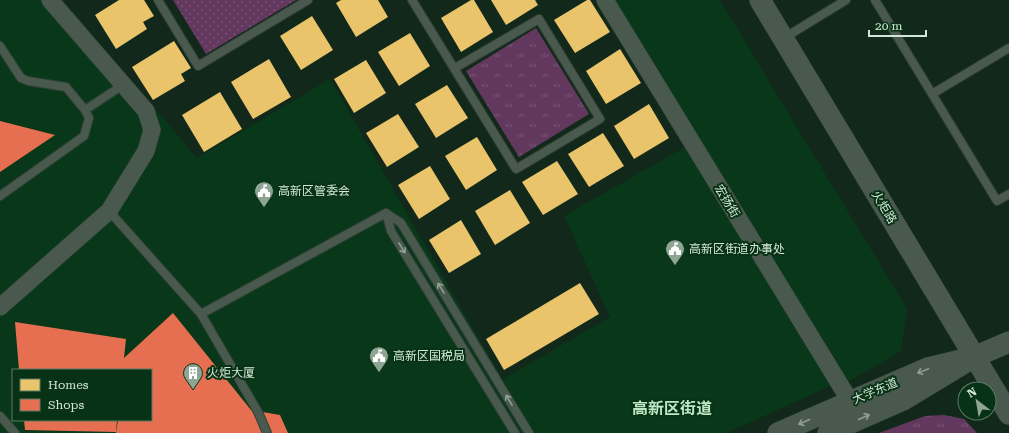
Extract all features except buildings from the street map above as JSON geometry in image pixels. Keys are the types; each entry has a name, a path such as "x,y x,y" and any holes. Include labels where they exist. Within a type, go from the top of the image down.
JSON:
{"street":[{"path":"0,307 109,211 146,151 152,130 146,111 50,0"},
{"name":"宏扬街","path":"605,0 850,401"},
{"name":"火炬路","path":"760,0 1009,414"},
{"name":"大学东道","path":"828,433 903,400 974,357 1009,342"},
{"name":"大学东道","path":"778,433 928,368 974,357"}],"lane":[{"path":"158,0 198,66 308,0"},
{"path":"412,0 516,169 600,119 539,19 455,68"},
{"path":"783,38 846,0"},
{"path":"875,0 997,201 1009,194"},
{"path":"0,46 21,78 28,81 66,87 85,110 89,118 84,136 0,196"},
{"path":"932,94 1009,48"},
{"path":"85,110 123,85"},
{"path":"109,211 201,314 258,412 267,433"},
{"path":"201,314 386,213"},
{"path":"386,213 392,231 515,433"},
{"path":"386,213 401,223 529,433"},
{"path":"0,416 15,433"}],"shaded area":[{"path":"0,0 63,0 197,158 330,79 517,405 503,379 610,317 564,216 692,143 832,385 727,433 0,433"},
{"path":"614,0 720,0 907,309 901,351 845,384"}],"green space":[{"path":"173,0 296,0 206,54"},
{"path":"536,28 589,114 519,157 466,71"},
{"path":"944,415 957,418 957,421 966,421 977,433 879,433 925,416"}],"place":[{"name":"高新区管委会","path":"264,208"},
{"name":"高新区街道办事处","path":"675,266"},
{"name":"高新区国税局","path":"379,373"},
{"name":"火炬大厦","path":"193,390"}],"district":[{"name":"高新区街道","path":"672,408"}]}
